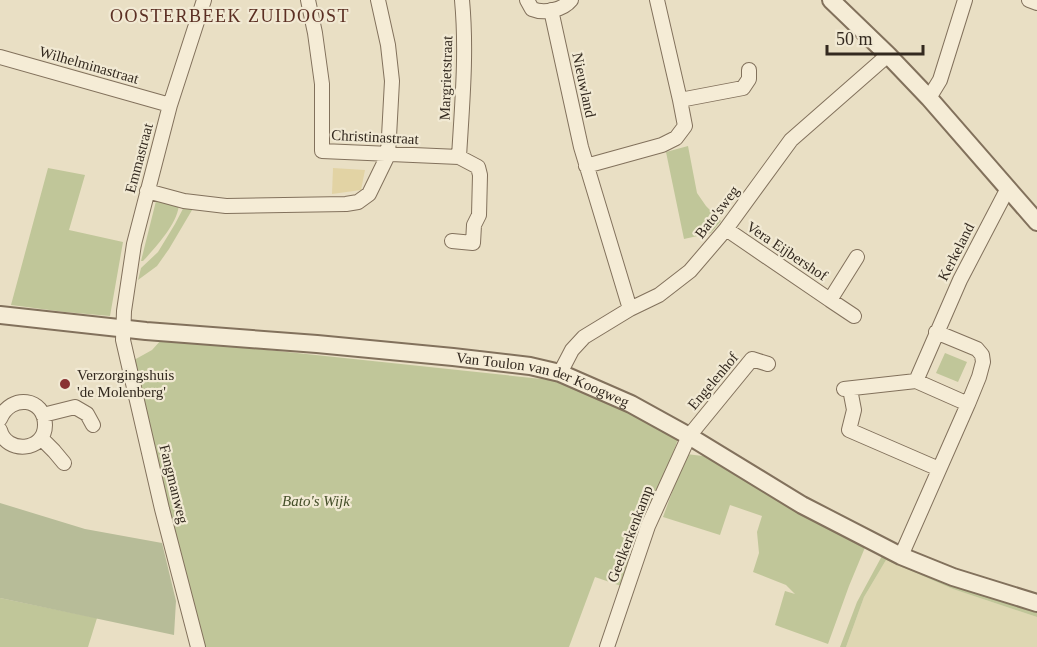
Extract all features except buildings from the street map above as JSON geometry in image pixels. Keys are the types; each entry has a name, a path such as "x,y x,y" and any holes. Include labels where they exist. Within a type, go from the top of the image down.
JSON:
{"street":[{"name":"Emmastraat","path":"124,328 124,311 134,244 170,105 204,0"},
{"name":"Christinastraat","path":"308,0 322,84 322,151 459,157"},
{"path":"147,191 184,201 226,206 346,204 358,202 369,194 388,155 392,81 388,45 378,0"},
{"name":"Margrietstraat","path":"459,157 465,54 462,0"},
{"path":"527,0 532,9 539,12 566,6 571,0"},
{"path":"586,166 662,145 676,138 685,126 657,0"},
{"path":"831,0 929,98 1037,222"},
{"path":"929,98 940,80 965,0"},
{"path":"1029,0 1037,3"},
{"name":"Nieuwland","path":"551,10 586,166 630,309"},
{"name":"Bato'sweg","path":"561,373 572,350 584,337 630,309 659,295 690,271 726,229 791,140 888,55"},
{"name":"Wilhelminastraat","path":"0,57 170,105"},
{"path":"681,100 743,88 749,79 749,70"},
{"path":"452,241 473,243 474,225 479,215 480,175 478,166 459,157"},
{"name":"Kerkeland","path":"916,381 960,280 1008,188"},
{"name":"Vera Eijbershof","path":"726,229 854,316"},
{"name":"Vera Eijbershof","path":"830,300 857,257"},
{"name":"Van Toulon van der Koogweg","path":"1,319 442,356 530,366 561,373 631,404 689,436 802,505 901,556 953,577 1037,603"},
{"name":"Fangmanweg","path":"124,328 123,340 162,509 198,647"},
{"path":"901,556 968,404 983,362 982,355 977,350 936,332"},
{"name":"Engelenhof","path":"689,436 752,359 768,364"},
{"path":"939,469 849,430 854,410 846,389 916,381 968,404"},
{"path":"0,419 4,405 28,402 43,415 45,423 41,438 28,447 12,445 6,441 0,430"},
{"path":"43,415 75,407 87,414 93,425"},
{"name":"Geelkerkenkamp","path":"607,647 648,526 689,436"},
{"path":"41,438 64,463"}],"shaded area":[{"path":"886,560 953,589 1037,617 1037,647 846,647 864,597"}],"green space":[{"path":"688,146 697,193 721,221 711,233 684,239 666,152"},
{"path":"48,168 85,175 69,230 123,242 110,316 11,305"},
{"path":"159,199 179,203 178,210 166,234 141,261 156,201"},
{"path":"186,203 195,205 169,249 157,266 138,280 141,268 158,252"},
{"name":"Bato's Wijk","path":"162,339 561,381 679,434 637,544 624,587 595,577 569,647 203,647 134,360 152,350"},
{"path":"945,353 967,362 958,382 936,373"},
{"path":"686,454 703,456 866,545 828,644 775,625 785,591 795,594 786,585 753,572 759,553 757,532 762,516 730,505 720,535 663,517"},
{"path":"0,503 85,529 162,543 176,601 174,635 0,598"},
{"path":"883,554 1037,609 1037,617 953,589 886,560 864,597 846,647 840,647 857,602"},
{"path":"0,598 97,618 88,647 0,647"}],"sand":[{"path":"333,168 365,170 361,190 332,194"}],"place":[{"name":"Verzorgingshuis 'de Molenberg'","path":"65,384"}],"district":[{"name":"OOSTERBEEK ZUIDOOST","path":"230,16"}]}
